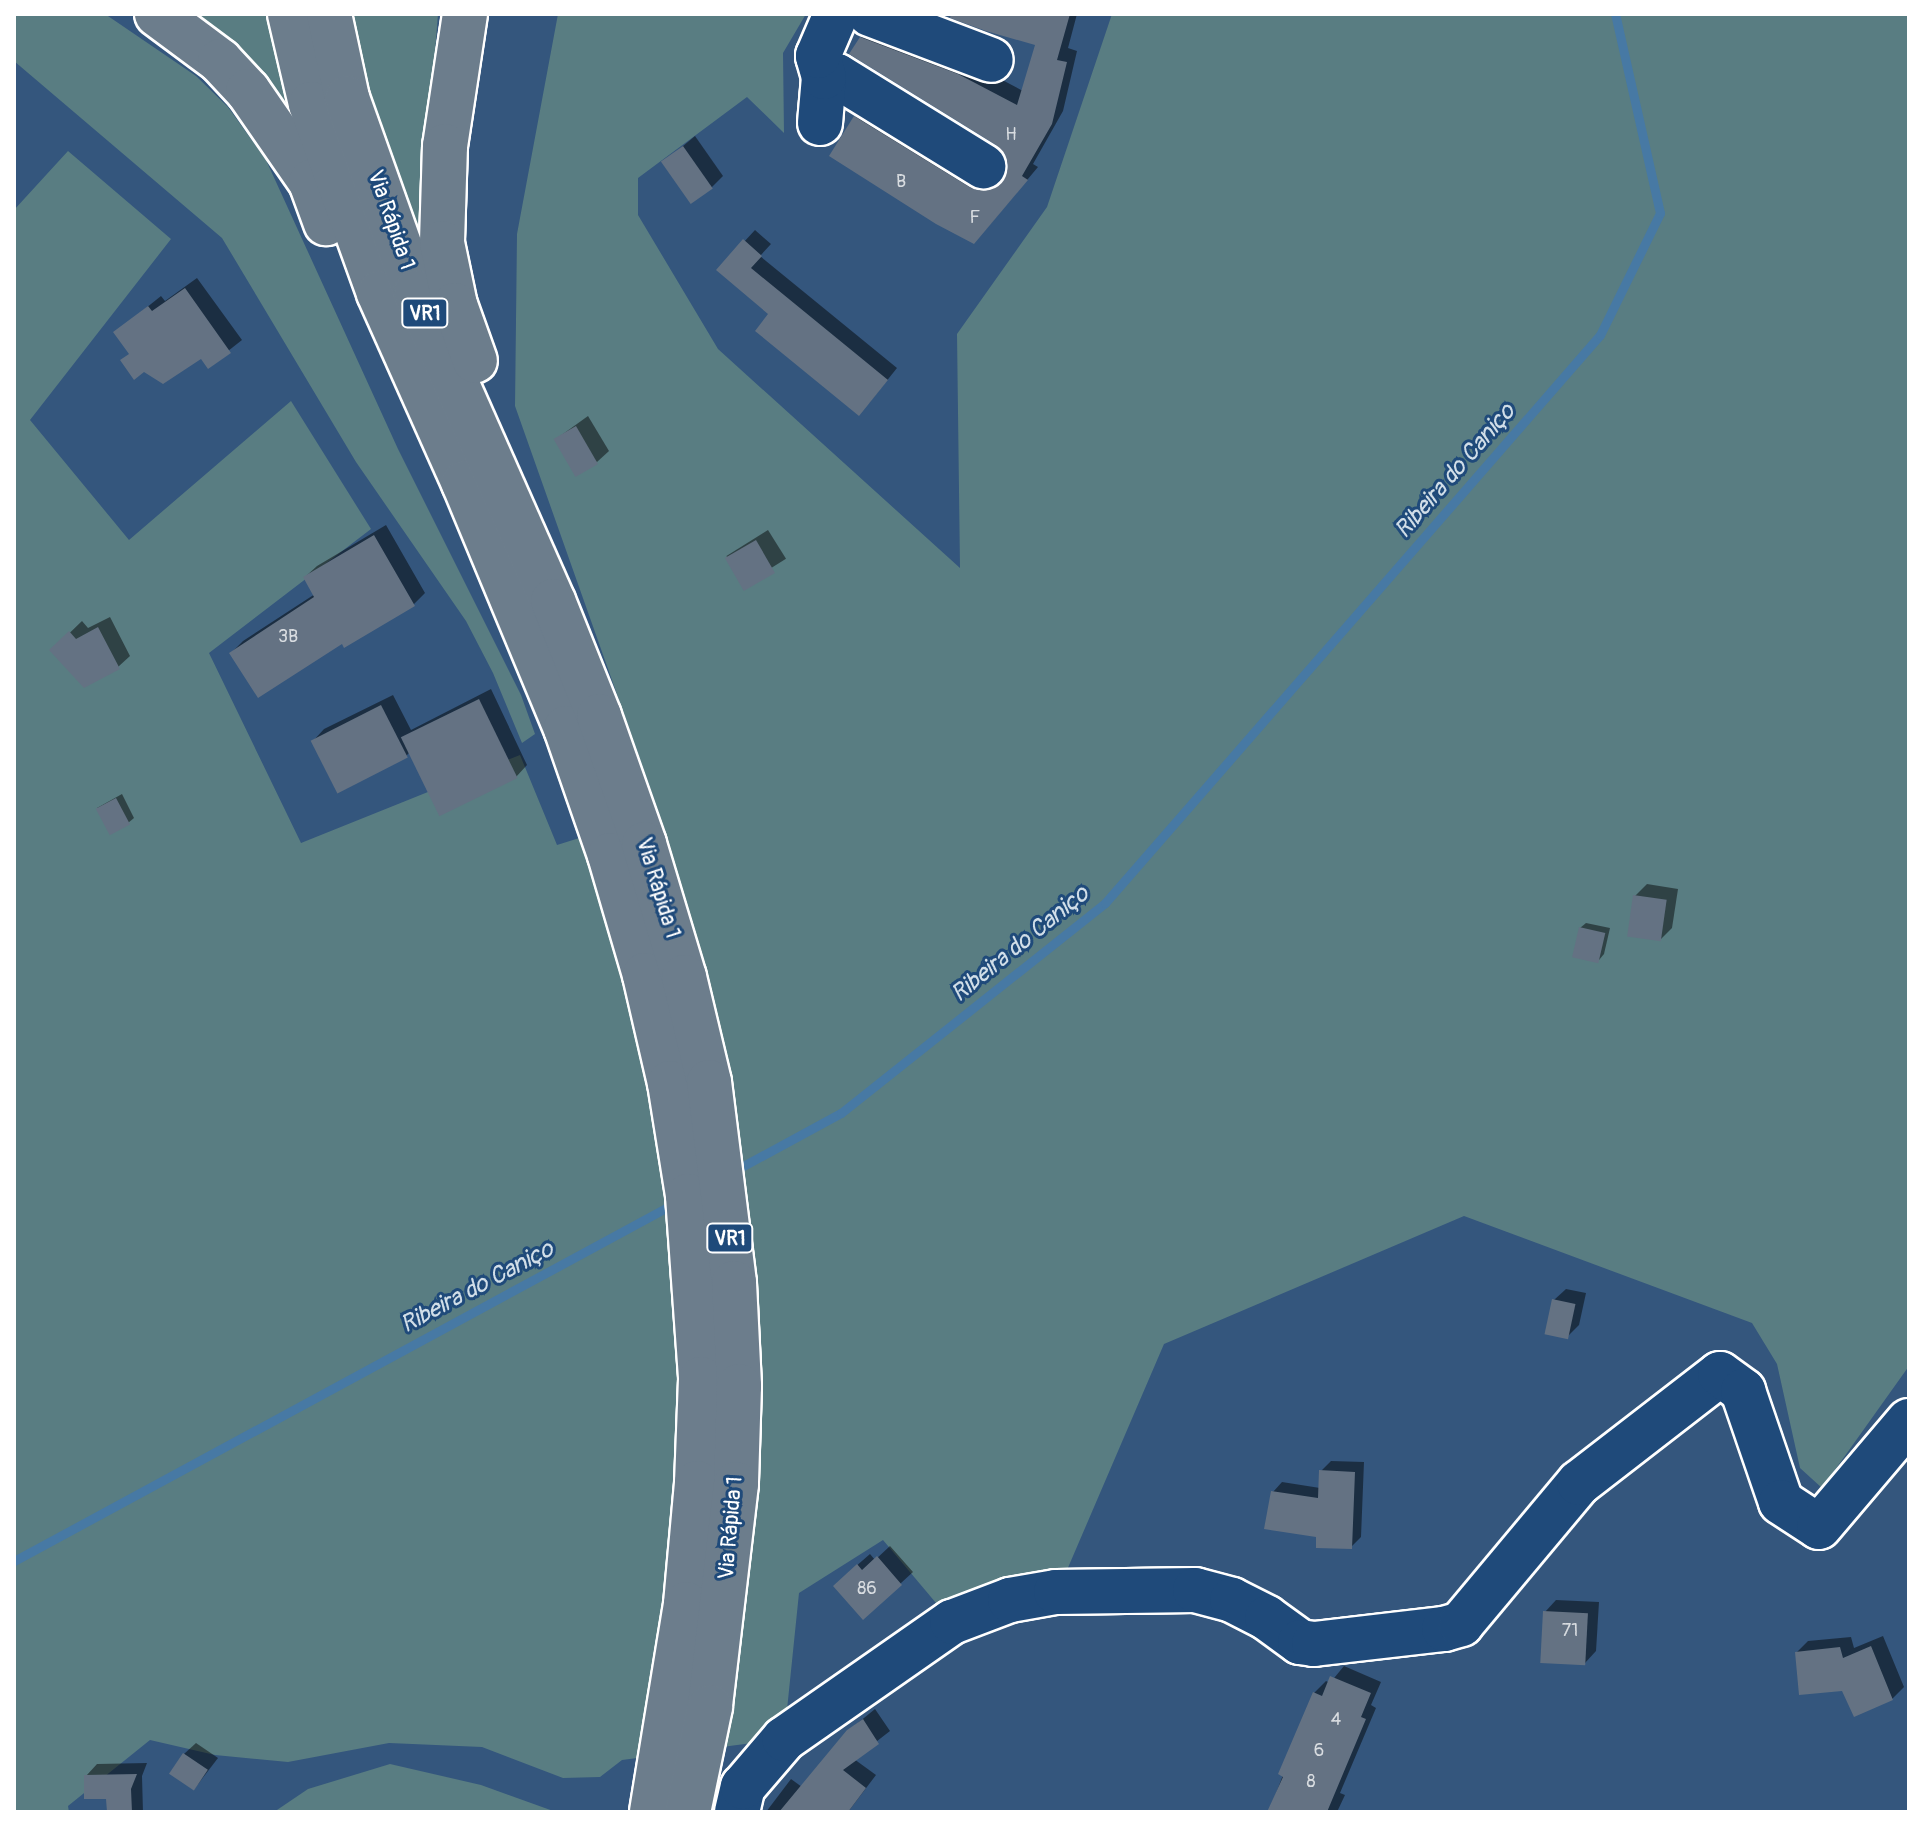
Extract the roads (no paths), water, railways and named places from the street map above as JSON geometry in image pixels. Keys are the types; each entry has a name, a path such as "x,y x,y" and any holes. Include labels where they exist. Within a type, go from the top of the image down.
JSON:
{"highway":[{"path":"157,14 220,61 281,134 311,182 419,445 464,483"},
{"name":"Via Rápida 1","path":"290,14 311,104 379,293 464,483 644,844 695,1022 711,1098 734,1283 739,1386 736,1484 712,1692 682,1785 652,1812"},
{"name":"Via Rápida 1","path":"329,14 347,98 416,292 553,601 583,722"},
{"path":"465,14 445,146 442,243 455,305 478,370 539,509 553,601"}],"street":[{"path":"820,123 824,77 818,56 836,14"},
{"path":"870,14 991,60"},
{"path":"824,77 837,76 983,166"},
{"path":"737,1812 743,1787 784,1739 952,1622 1010,1600 1056,1592 1195,1590 1232,1600 1267,1618 1300,1642 1314,1644 1444,1629 1461,1624 1579,1483 1720,1374 1743,1391 1781,1502 1819,1527 1909,1421"}],"waterway":[{"name":"Ribeira do Caniço","path":"734,1171 841,1113 1105,903 1600,335 1660,213 1615,14"},
{"name":"Ribeira do Caniço","path":"14,1561 675,1203"}]}
